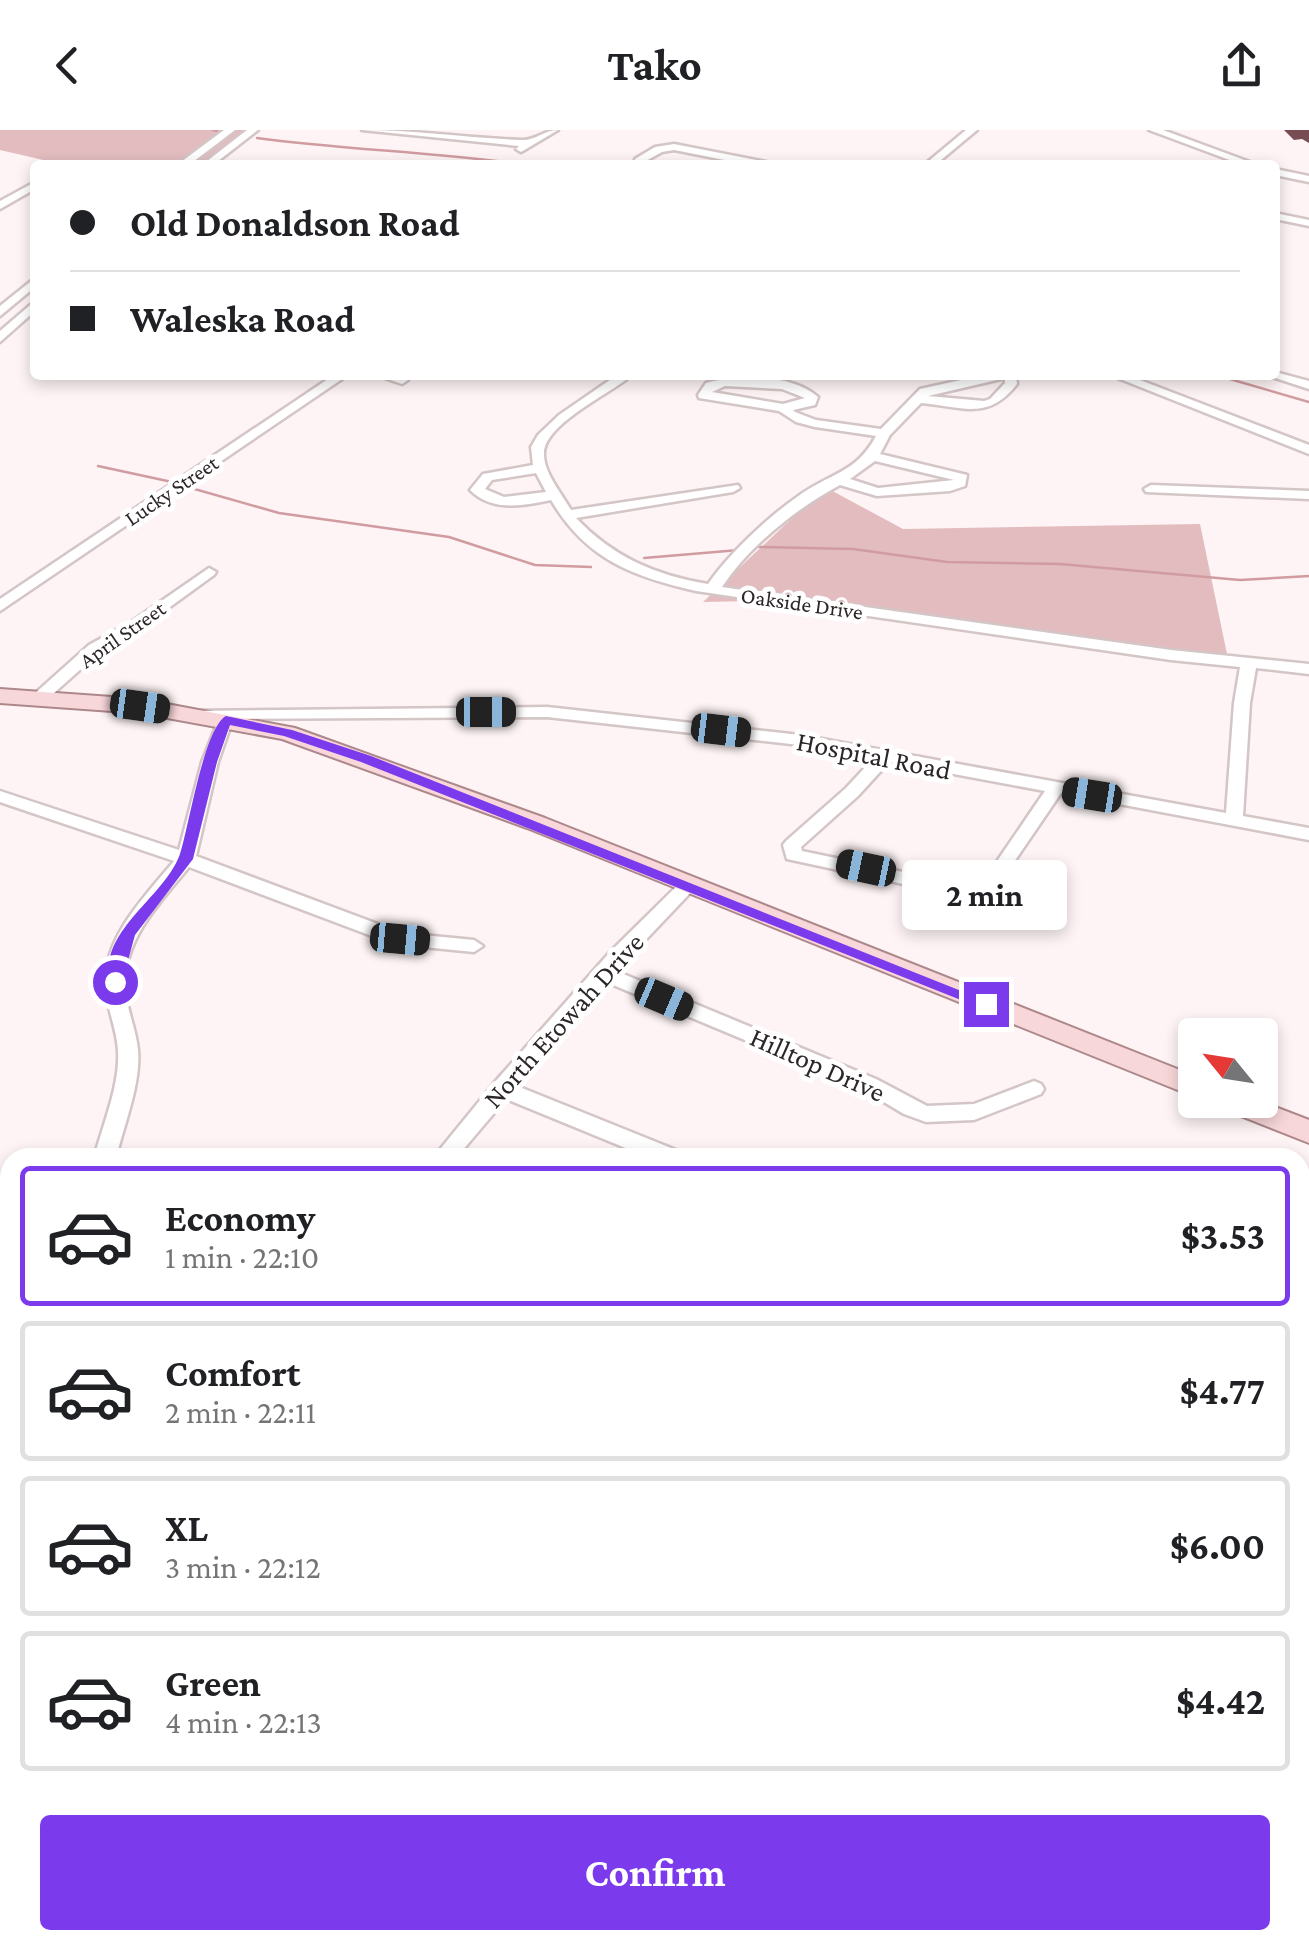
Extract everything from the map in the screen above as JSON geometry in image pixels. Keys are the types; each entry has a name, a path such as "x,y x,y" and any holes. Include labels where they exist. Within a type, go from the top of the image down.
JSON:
{"main road":[{"path":"0,696 114,703 196,714 287,733 366,759 1178,1080"},
{"path":"1274,1118 1309,1132"}],"street":[{"path":"189,160 230,130"},
{"path":"213,160 253,130"},
{"path":"367,130 530,144"},
{"path":"515,152 553,130"},
{"path":"935,160 972,130"},
{"path":"1154,130 1238,160"},
{"path":"641,160 659,148 674,147 740,160"},
{"path":"1280,173 1309,179"},
{"path":"0,206 30,187"},
{"path":"1280,220 1309,223"},
{"path":"0,312 30,286"},
{"path":"0,338 30,311"},
{"path":"1280,377 1309,385"},
{"name":"Lucky Street","path":"0,606 335,380"},
{"path":"554,495 504,502 486,498 477,490 488,477 541,468 536,449 548,432 619,380"},
{"path":"712,590 727,568 803,499 856,471 872,456 884,432 925,392 979,380"},
{"path":"918,399 984,405 995,402 1011,380"},
{"path":"1129,380 1309,450"},
{"path":"783,408 810,402 812,397 786,388 724,382 710,386 704,394 783,408 788,415 803,420 884,432"},
{"path":"839,480 877,492 950,487 960,484 962,478 872,456"},
{"name":"Oakside Drive","path":"541,468 580,535 611,559 658,578 712,590 1301,668"},
{"path":"566,515 733,488"},
{"path":"1151,489 1309,495"},
{"name":"April Street","path":"38,700 94,648 210,572"},
{"path":"1234,819 1242,703 1249,663"},
{"name":"Hospital Road","path":"196,714 547,712 800,740 1309,834"},
{"path":"108,1148 127,1070 128,1050 115,982 121,947 186,859 210,762 226,720"},
{"path":"885,756 852,792 792,845 793,856 973,893 992,880 1055,789"},
{"path":"0,796 186,859 400,939 474,946"},
{"name":"North Etowah Drive","path":"450,1148 603,973 687,886"},
{"name":"Hilltop Drive","path":"603,973 869,1084 910,1108 941,1118 1006,1103 1034,1089"},
{"path":"501,1088 648,1148"}],"shaded area":[{"path":"0,130 244,130 206,160 43,160 0,150"},
{"path":"825,487 903,529 1200,524 1228,659 750,601 703,602"}],"waterway":[{"path":"213,130 217,131"},
{"path":"257,138 483,160"},
{"path":"1233,380 1309,402"},
{"path":"98,466 172,482"},
{"path":"184,486 279,513 449,537 535,565 591,567"},
{"path":"759,547 853,549 947,562 1060,564 1240,580 1309,576"},
{"path":"644,558 739,550"}],"route":[{"path":"115,982 121,947 129,933 186,859 210,762 226,720 287,733 366,759 986,1004"}]}
